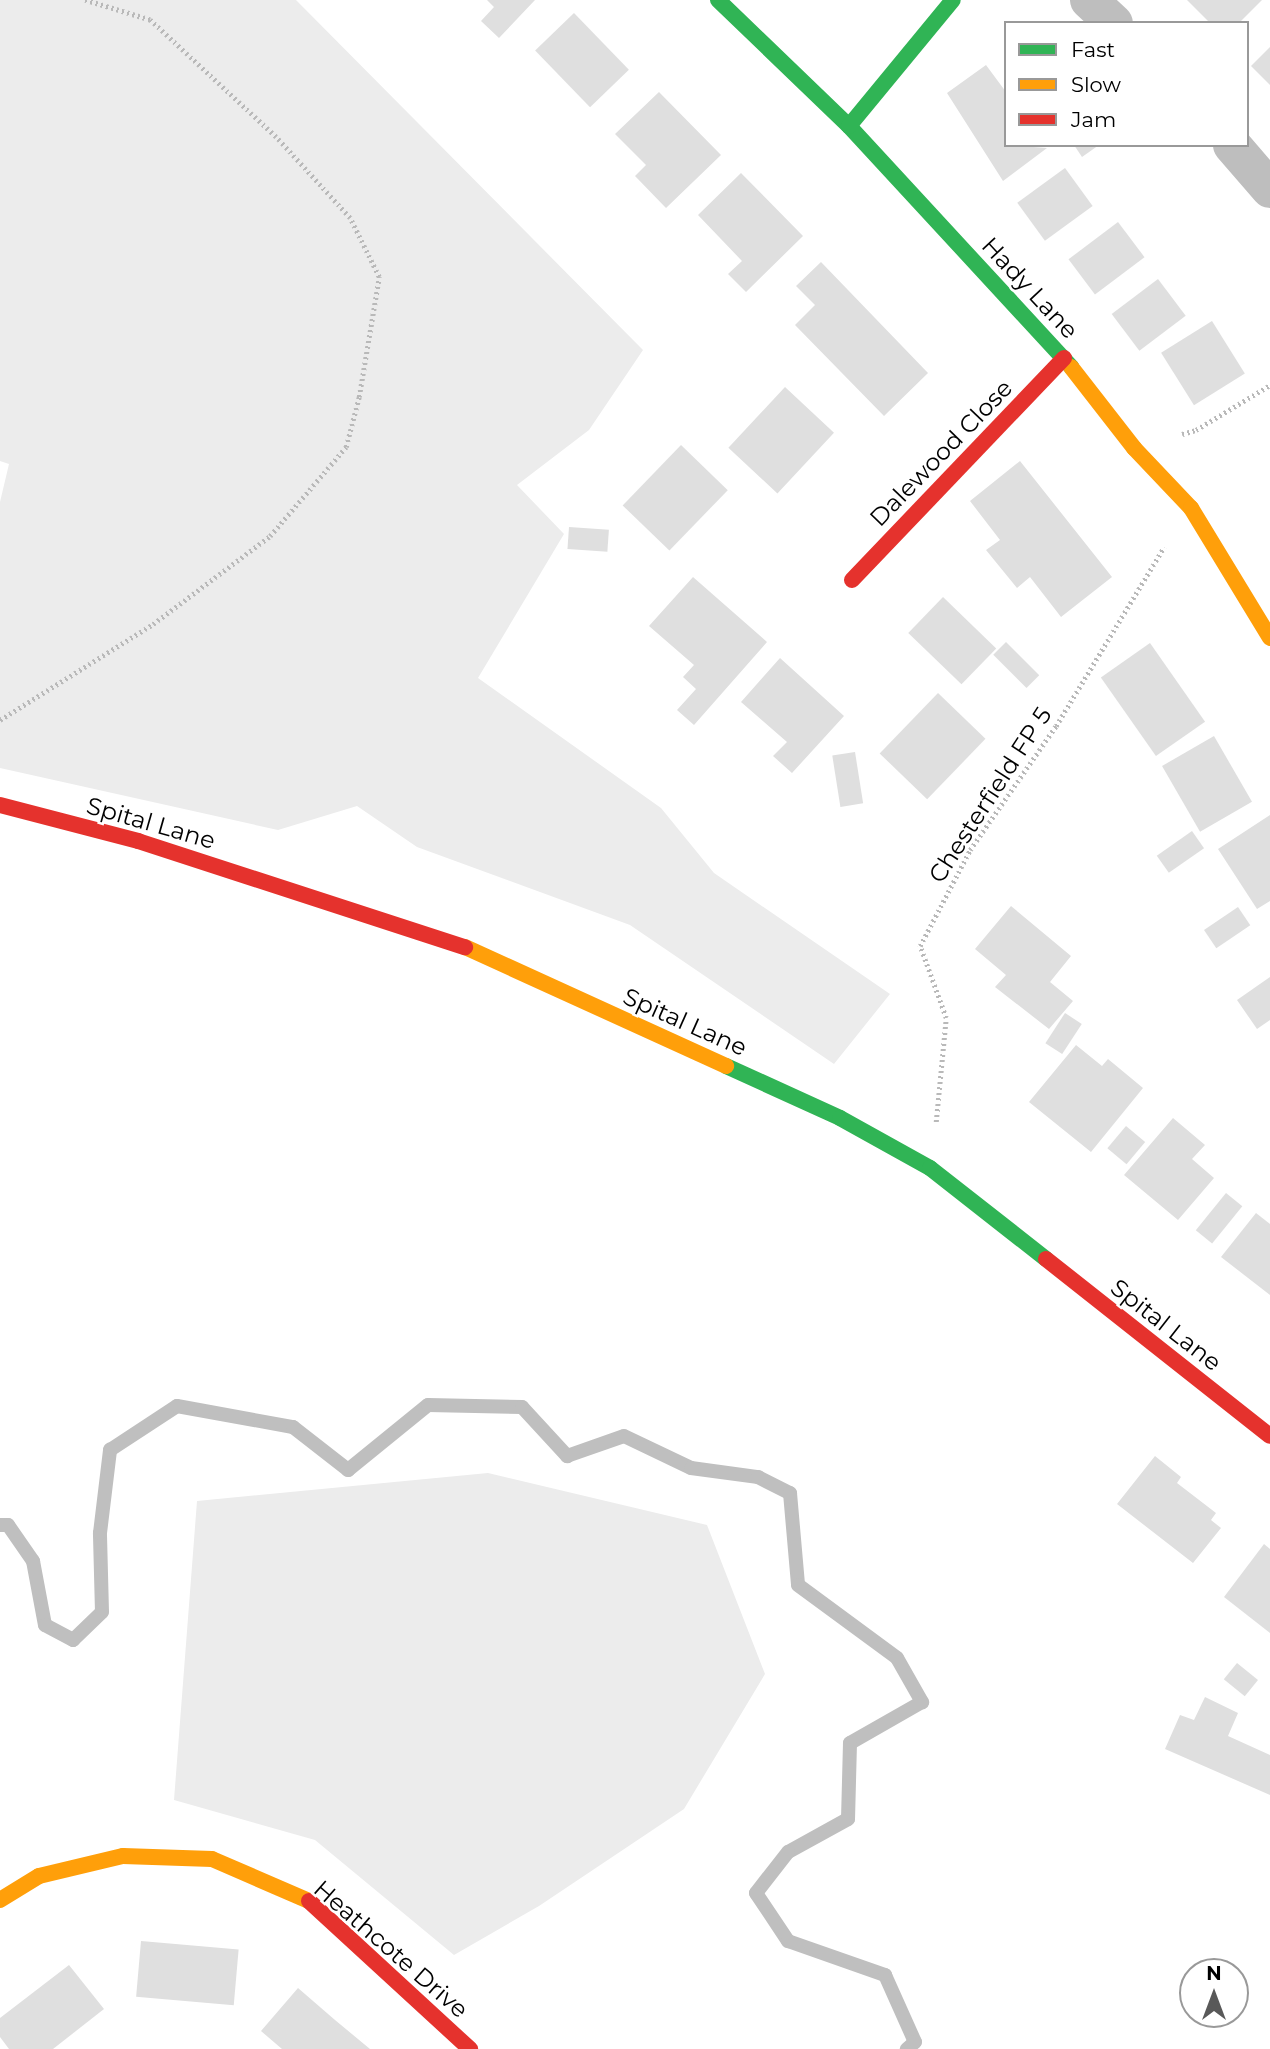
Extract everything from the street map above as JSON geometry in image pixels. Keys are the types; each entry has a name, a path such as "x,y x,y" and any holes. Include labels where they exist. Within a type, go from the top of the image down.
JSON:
{"street":[{"name":"Hady Lane","path":"718,0 849,126 1064,358 1134,448 1191,508 1270,638"},
{"path":"849,126 953,0"},
{"path":"1089,0 1112,21"},
{"path":"1234,147 1270,189"},
{"name":"Dalewood Close","path":"852,580 1064,358"},
{"name":"Spital Lane","path":"0,805 138,841 442,937 840,1118 930,1168 1270,1436"},
{"name":"Heathcote Drive","path":"0,1900 39,1876 122,1856 212,1858 307,1899 470,2049"}],"path":[{"path":"0,720 153,624 270,536 346,447 359,397 379,277 351,218 276,137 150,20 85,0"},
{"path":"1134,448 1196,430 1270,384"},
{"name":"Chesterfield FP 5","path":"930,1168 946,1018 920,946 970,850 1056,726 1191,508"}],"shaded area":[{"path":"0,0 296,0 643,350 589,430 517,485 564,534 478,678 661,808 714,873 890,994 834,1064 630,925 417,847 357,806 278,830 0,768 0,502 9,464 0,461"},
{"path":"488,1473 707,1525 765,1674 684,1809 539,1906 454,1955 315,1840 174,1800 197,1501"}],"building":[{"path":"487,0 535,0 499,38 481,21 494,7"},
{"path":"1187,0 1262,0 1241,21 1208,21"},
{"path":"574,13 629,70 590,107 535,51"},
{"path":"1270,47 1270,85 1251,66"},
{"path":"986,65 1004,89 1004,147 1047,148 1003,181 947,93"},
{"path":"659,92 721,155 666,208 635,176 646,165 615,134"},
{"path":"1075,147 1096,147 1082,157"},
{"path":"1065,168 1093,206 1045,241 1017,203"},
{"path":"741,173 803,236 746,292 728,274 742,261 698,215"},
{"path":"1118,222 1144,257 1095,294 1068,259"},
{"path":"821,262 928,373 884,416 795,325 815,305 796,286"},
{"path":"1158,279 1186,316 1139,351 1112,314"},
{"path":"1212,321 1245,374 1194,405 1161,353"},
{"path":"785,387 834,433 777,493 728,448"},
{"path":"681,445 728,490 669,551 623,505"},
{"path":"1020,461 1112,577 1061,617 1030,577 1017,588 986,550 1000,540 970,501"},
{"path":"569,527 609,530 607,552 567,549"},
{"path":"693,577 767,642 694,725 677,710 696,689 683,677 694,665 649,626"},
{"path":"943,597 996,648 961,684 908,633"},
{"path":"1006,642 1039,675 1027,688 993,655"},
{"path":"1150,643 1205,722 1156,756 1101,677"},
{"path":"780,658 844,716 792,773 773,756 787,742 741,702"},
{"path":"938,693 985,739 927,799 880,753"},
{"path":"1214,736 1252,802 1200,832 1162,766"},
{"path":"855,752 863,803 840,807 832,756"},
{"path":"1270,815 1270,901 1257,909 1218,849"},
{"path":"1192,831 1204,848 1169,873 1157,856"},
{"path":"1011,906 1071,956 1050,982 1073,1001 1049,1029 995,987 1006,975 975,949"},
{"path":"1238,907 1250,925 1216,948 1204,930"},
{"path":"1270,977 1270,1020 1257,1029 1237,1000"},
{"path":"1065,1013 1082,1024 1062,1054 1045,1043"},
{"path":"1076,1045 1102,1066 1108,1059 1143,1088 1091,1152 1029,1102"},
{"path":"1173,1118 1205,1145 1192,1159 1214,1178 1178,1220 1124,1175"},
{"path":"1126,1126 1145,1142 1127,1164 1107,1148"},
{"path":"1226,1193 1242,1206 1212,1244 1196,1230"},
{"path":"1256,1213 1270,1224 1270,1295 1221,1257"},
{"path":"1155,1456 1181,1477 1177,1483 1216,1513 1211,1520 1221,1528 1193,1563 1117,1504"},
{"path":"1264,1544 1270,1549 1270,1633 1224,1597"},
{"path":"1237,1663 1258,1680 1245,1696 1224,1679"},
{"path":"1205,1697 1238,1713 1228,1736 1270,1755 1270,1795 1165,1749 1180,1715 1194,1720"},
{"path":"141,1941 239,1950 234,2005 136,1997"},
{"path":"69,1965 104,2009 53,2049 9,2049 0,2037 0,2018"},
{"path":"298,1988 370,2049 282,2049 261,2031"}],"waterway":[{"path":"0,1525 8,1525 33,1561 45,1625 73,1640 102,1612 100,1533 110,1450 177,1406 293,1427 348,1470 428,1405 522,1407 567,1456 624,1436 691,1468 758,1477 790,1493 798,1585 897,1658 922,1702 850,1743 848,1819 788,1852 756,1893 788,1941 885,1975 915,2042 907,2049"}],"traffic: fast":[{"path":"718,0 849,126 1071,367"},
{"path":"849,126 953,0"},
{"path":"726,1066 840,1118 930,1168 1046,1259"}],"traffic: slow":[{"path":"1071,367 1134,448 1191,508 1270,638"},
{"path":"465,947 726,1066"},
{"path":"0,1900 39,1876 123,1856 212,1859 309,1901"}],"traffic: jam":[{"path":"852,580 1064,358"},
{"path":"0,805 138,841 465,947"},
{"path":"1046,1259 1270,1436"},
{"path":"309,1901 470,2049"}]}
